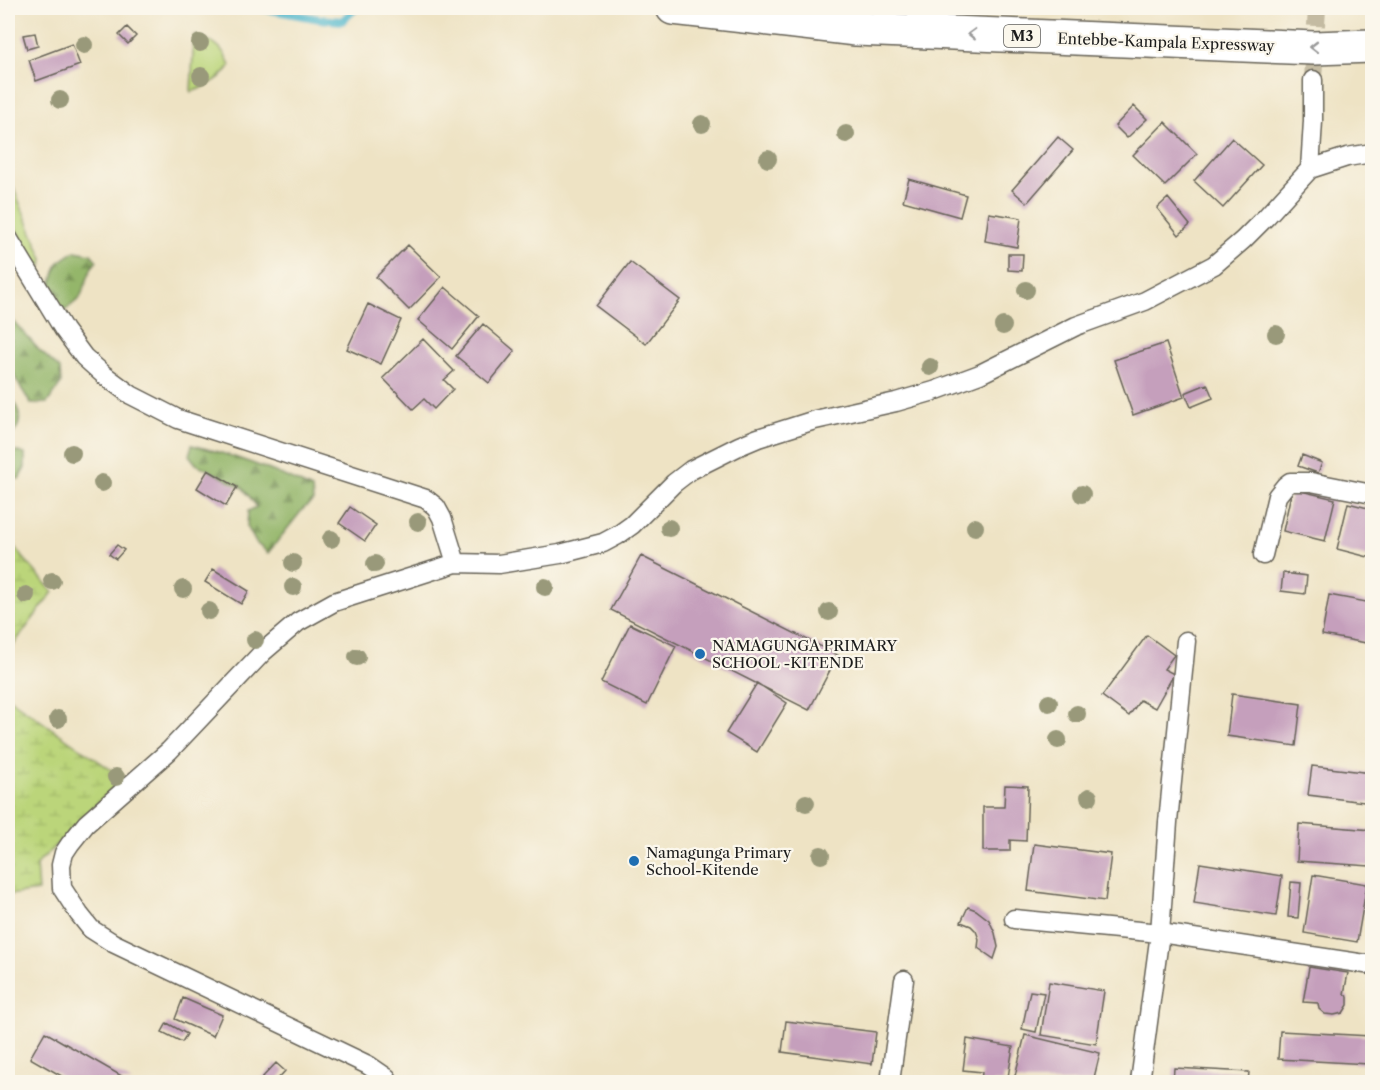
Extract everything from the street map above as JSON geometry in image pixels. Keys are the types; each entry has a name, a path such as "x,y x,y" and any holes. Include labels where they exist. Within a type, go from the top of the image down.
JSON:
{"highway":[{"name":"Entebbe-Kampala Expressway","path":"673,8 856,29 1314,48 1372,46"}],"street":[{"path":"1310,169 1313,80"},
{"path":"389,1083 387,1078 368,1065 113,943 79,915 62,888 61,865 64,853 86,824 169,751 263,652 298,622 334,602 456,563 499,564 560,554 603,543 632,525 674,483 691,470 739,446 815,420 934,391 980,374 1076,326 1145,301 1214,265 1267,216 1310,169 1347,157 1372,153"},
{"path":"8,238 64,330 84,357 131,395 178,419 426,499 436,507 442,518 456,563"},
{"path":"1263,555 1277,496 1290,482 1311,483 1372,494"},
{"path":"1140,1083 1160,933 1168,822 1186,641"},
{"path":"1014,919 1160,933 1372,965"},
{"path":"890,1083 904,980"}],"green space":[{"path":"194,35 217,45 230,66 218,79 191,92"},
{"path":"8,175 43,259 42,266 35,264 8,214"},
{"path":"75,251 91,254 97,261 92,267 80,298 63,312 51,305 49,291 58,263"},
{"path":"8,315 39,350 60,369 61,384 47,403 31,404 8,362"},
{"path":"8,388 18,409 19,421 18,427 8,440"},
{"path":"192,445 238,458 298,482 312,489 313,501 303,509 268,553 256,543 247,526 248,511 257,507 243,488 196,464 189,455"},
{"path":"8,451 25,454 25,468 19,479 8,477"},
{"path":"8,540 53,592 8,652"},
{"path":"8,698 123,778 36,865 38,891 8,895"}],"building":[{"path":"127,27 136,36 128,44 119,35"},
{"path":"35,33 38,46 27,49 23,35"},
{"path":"72,44 80,65 36,81 29,60"},
{"path":"1134,106 1147,119 1127,138 1115,126"},
{"path":"1165,122 1197,154 1165,186 1133,155"},
{"path":"1058,137 1073,150 1027,203 1012,190"},
{"path":"1232,138 1262,165 1223,208 1194,181"},
{"path":"909,179 966,195 960,217 903,201"},
{"path":"1168,198 1190,225 1179,235 1157,208"},
{"path":"989,213 1021,218 1017,247 985,241"},
{"path":"408,245 441,277 409,310 376,277"},
{"path":"1008,254 1023,254 1022,271 1008,270"},
{"path":"630,262 680,300 646,344 596,306"},
{"path":"445,287 479,316 452,349 418,320"},
{"path":"368,304 401,320 381,364 347,349"},
{"path":"483,324 515,351 489,383 456,356"},
{"path":"423,339 454,371 444,380 453,389 434,409 424,399 413,409 383,378"},
{"path":"1166,343 1184,397 1133,415 1114,360"},
{"path":"1207,384 1213,398 1191,407 1185,393"},
{"path":"1302,455 1322,463 1318,473 1298,466"},
{"path":"208,470 237,487 226,506 197,488"},
{"path":"1292,489 1335,499 1325,541 1283,531"},
{"path":"1348,503 1372,509 1372,558 1337,549"},
{"path":"350,507 376,525 365,541 339,523"},
{"path":"117,545 124,550 116,559 109,554"},
{"path":"641,556 838,655 809,710 611,610"},
{"path":"213,569 249,591 241,604 205,582"},
{"path":"1283,573 1307,576 1305,594 1281,591"},
{"path":"1329,595 1372,603 1372,644 1322,635"},
{"path":"630,624 676,646 647,705 601,682"},
{"path":"1147,635 1174,655 1164,669 1174,674 1155,708 1140,700 1129,716 1102,696"},
{"path":"757,683 787,703 757,752 726,733"},
{"path":"1232,694 1301,704 1296,746 1227,736"},
{"path":"1312,766 1372,773 1372,803 1308,795"},
{"path":"1005,785 1028,786 1026,841 1010,840 1010,851 983,851 983,807 1004,807"},
{"path":"1299,824 1372,830 1370,866 1297,861"},
{"path":"1034,844 1111,854 1105,901 1028,891"},
{"path":"1200,863 1282,876 1276,916 1194,903"},
{"path":"1313,875 1367,884 1357,942 1304,933"},
{"path":"1291,882 1301,883 1298,918 1288,917"},
{"path":"968,907 989,920 998,947 994,959 978,948 979,939 976,931 961,922"},
{"path":"1309,967 1348,973 1344,994 1348,997 1348,1005 1343,1013 1325,1014 1319,1009 1318,1003 1303,1002"},
{"path":"1049,982 1104,991 1096,1044 1041,1035"},
{"path":"1030,991 1044,993 1036,1032 1022,1029"},
{"path":"183,998 222,1015 213,1036 175,1019"},
{"path":"786,1021 876,1032 872,1064 782,1052"},
{"path":"167,1023 187,1034 182,1042 162,1032"},
{"path":"1280,1031 1370,1036 1369,1064 1278,1059"},
{"path":"45,1032 132,1082 72,1082 30,1058"},
{"path":"1025,1035 1100,1053 1093,1082 1014,1080"},
{"path":"967,1039 1013,1047 1008,1077 1004,1076 1003,1082 981,1082 982,1072 963,1070"},
{"path":"276,1063 285,1071 275,1082 258,1082"},
{"path":"1174,1068 1249,1072 1248,1082 1173,1082"}],"waterway":[{"path":"260,8 342,21 356,8"}],"tunnel":[{"path":"1313,80 1317,8"}],"place":[{"name":"NAMAGUNGA PRIMARY SCHOOL -KITENDE","path":"700,654"},
{"name":"Namagunga Primary School-Kitende","path":"634,861"}]}
